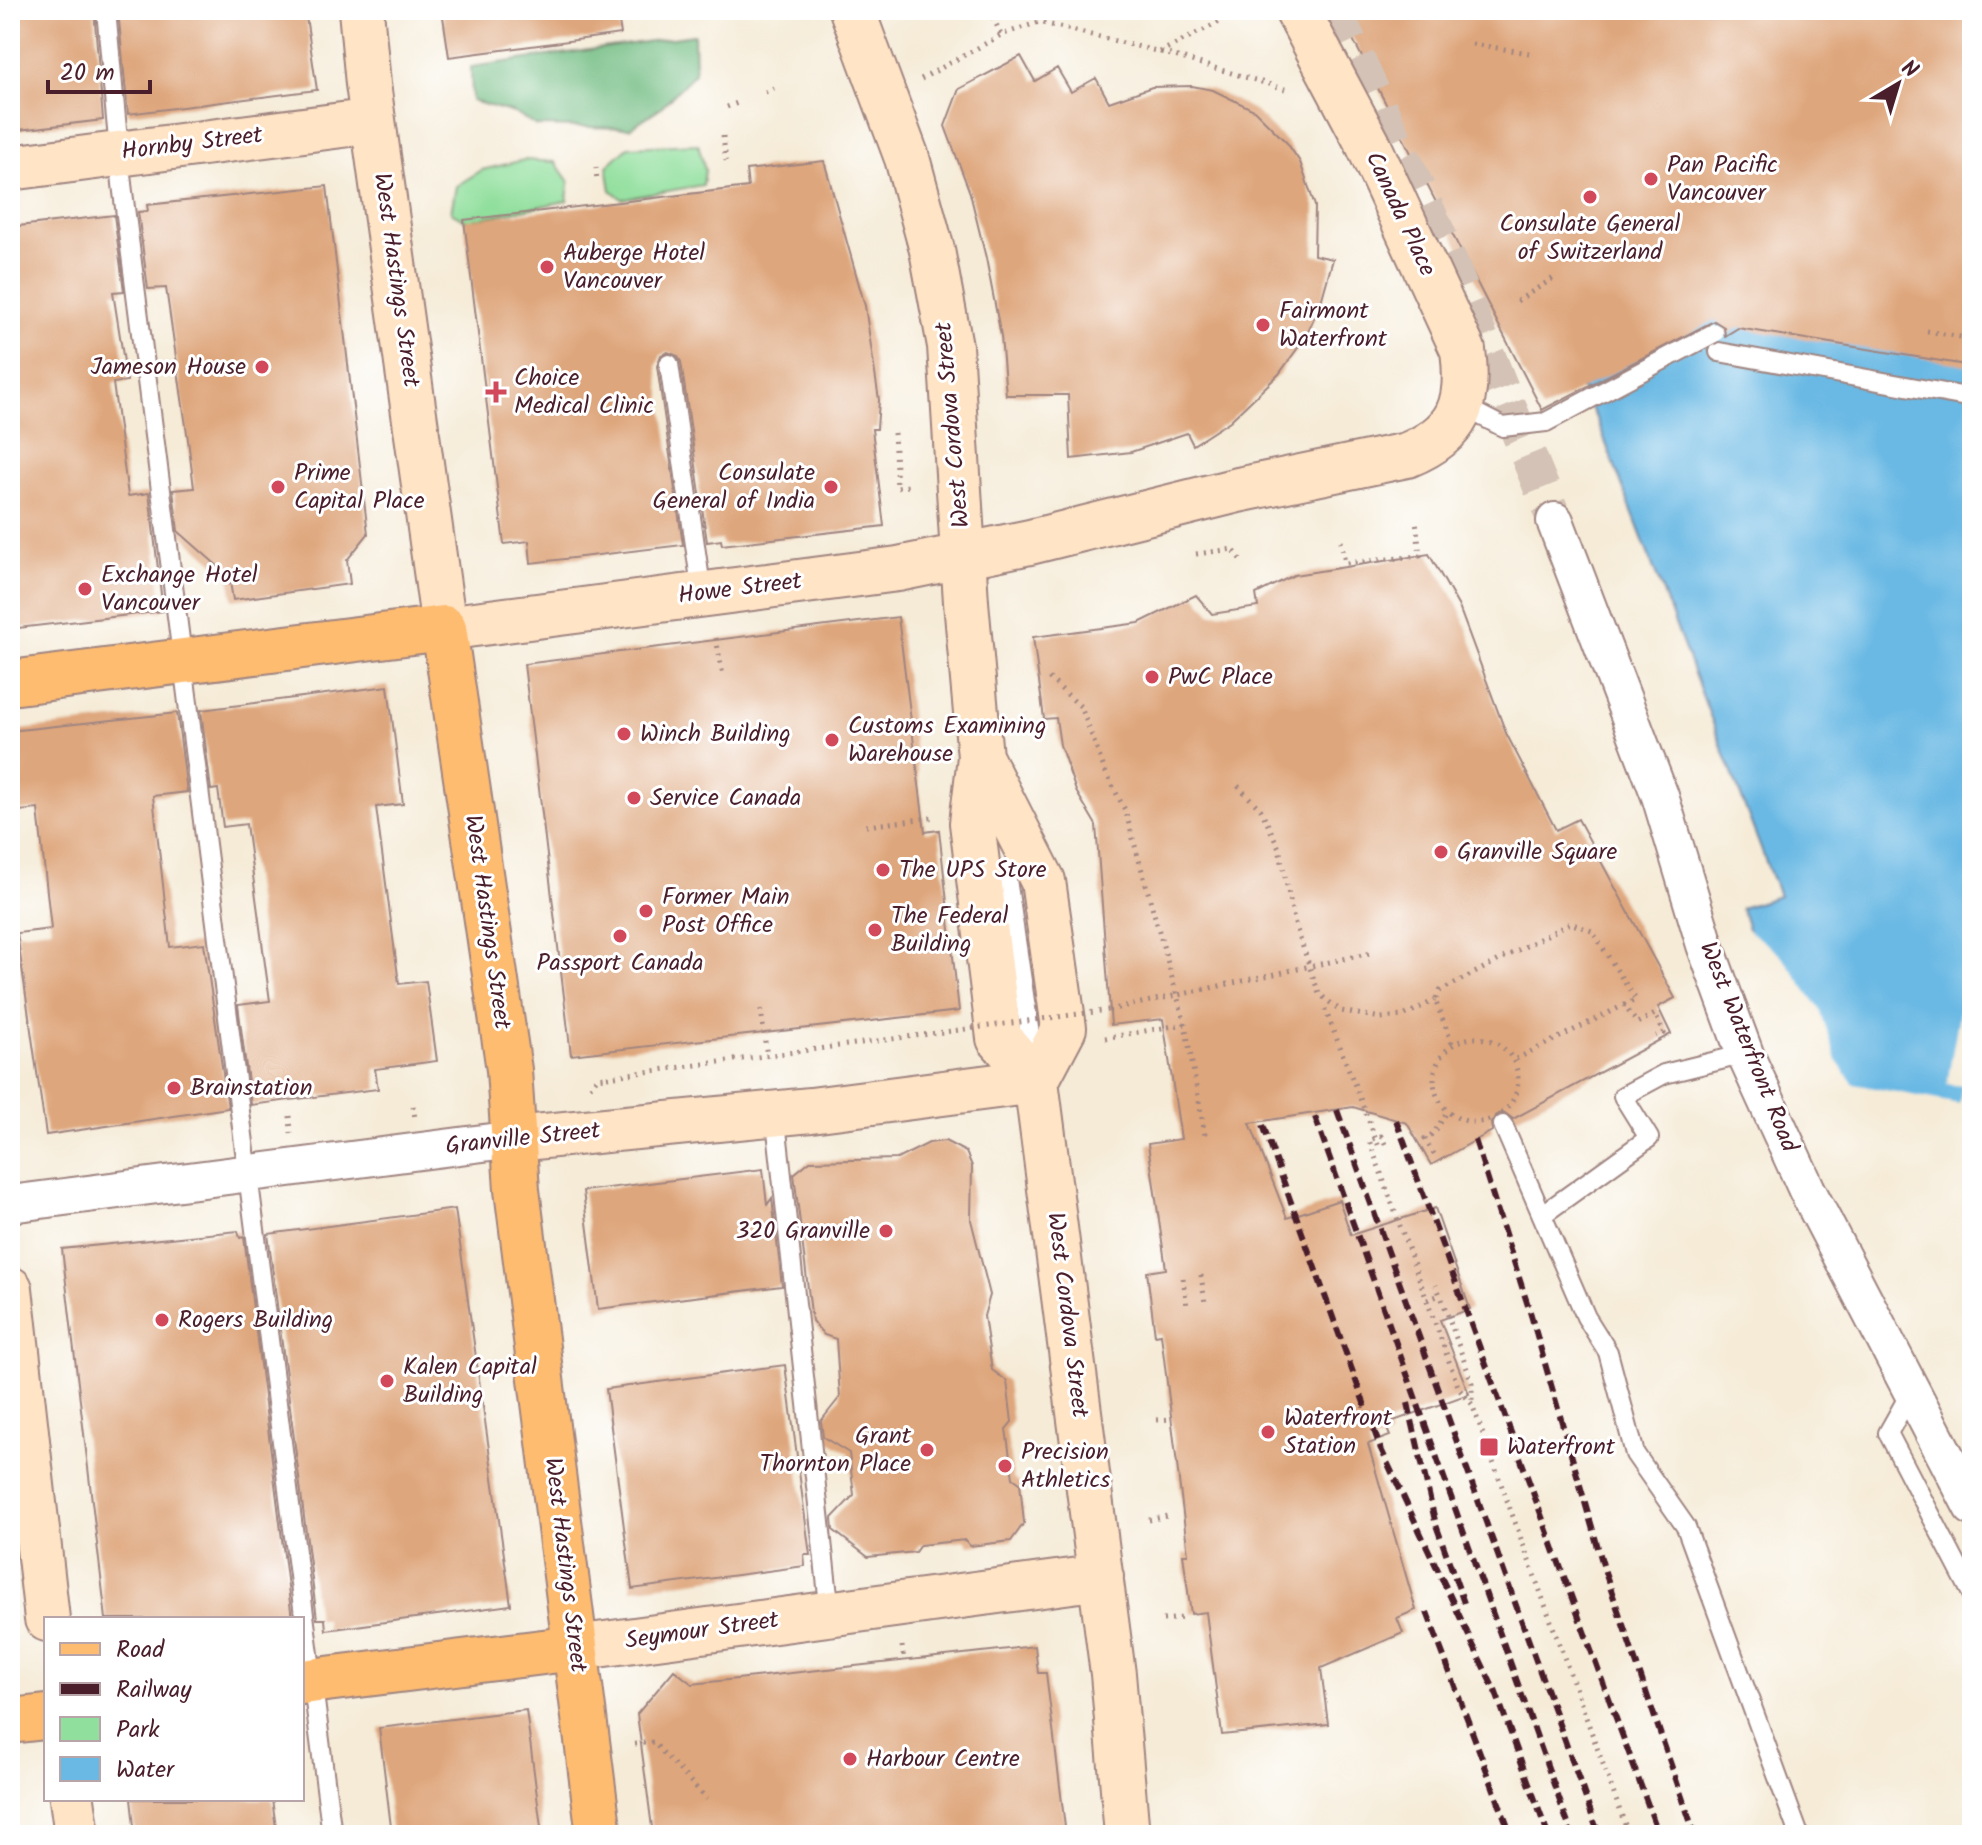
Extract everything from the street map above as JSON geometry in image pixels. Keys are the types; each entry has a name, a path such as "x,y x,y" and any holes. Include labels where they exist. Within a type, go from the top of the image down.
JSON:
{"main road":[{"name":"West Hastings Street","path":"361,10 373,121 509,1070 518,1199 599,1835"},
{"name":"West Cordova Street","path":"852,10 907,158 934,263 950,346 980,757 972,823 999,1038 1036,1081 1101,1577 1127,1835"},
{"name":"Canada Place","path":"1297,10 1368,144 1463,350 1467,378 1457,416"},
{"name":"Hornby Street","path":"10,168 373,121"},
{"name":"Howe Street","path":"10,683 898,569 1238,490 1407,455 1434,444 1457,416"},
{"name":"West Cordova Street","path":"980,757 1043,881 1064,1028 1036,1081"},
{"name":"Granville Street","path":"514,1139 1036,1081"},
{"path":"10,1289 47,1617"},
{"name":"Seymour Street","path":"306,1682 1101,1577"},
{"path":"10,1721 44,1717"},
{"path":"72,1801 77,1835"}],"street":[{"name":"West Waterfront Road","path":"1555,521 1660,796 1705,945 1745,1054 1807,1190 1972,1507"},
{"name":"Granville Street","path":"10,1204 247,1171 514,1139"}],"lane":[{"path":"106,10 119,153 181,661 247,1171 256,1217 299,1617"},
{"path":"1457,416 1503,427 1546,422 1714,333"},
{"path":"1719,352 1972,398"},
{"path":"669,364 702,594"},
{"path":"1007,879 1036,1081"},
{"path":"1542,1215 1649,1138 1623,1096 1664,1074 1745,1054"},
{"path":"775,1112 830,1614"},
{"path":"1503,1125 1586,1317 1608,1352 1635,1454 1686,1527 1799,1835"},
{"path":"1911,1392 1888,1433 1972,1594"},
{"path":"306,1682 332,1835"}],"path":[{"path":"990,10 1001,35"},
{"path":"1160,52 1243,10"},
{"path":"1930,10 1972,17"},
{"path":"921,79 1001,35 1039,22 1160,52 1285,89"},
{"path":"1472,44 1529,53"},
{"path":"765,92 774,88"},
{"path":"727,107 740,102"},
{"path":"723,136 726,161"},
{"path":"596,167 597,183"},
{"path":"1517,301 1557,276"},
{"path":"1927,331 1972,339"},
{"path":"894,433 897,488 908,486"},
{"path":"1341,541 1345,563 1420,556 1416,520"},
{"path":"1196,554 1233,549 1242,562"},
{"path":"716,638 723,676"},
{"path":"1049,678 1081,707 1105,771 1125,810 1185,1024 1205,1135"},
{"path":"1238,786 1261,810 1279,848 1295,924 1319,994 1341,1011 1381,1018 1403,1016 1435,1000 1449,984 1570,923 1592,931 1636,1000 1599,1014 1516,1059"},
{"path":"866,826 940,816"},
{"path":"590,1087 597,1078 1109,1010 1371,953"},
{"path":"1435,1000 1452,1043"},
{"path":"1624,1005 1637,1023 1655,1014 1664,1033 1656,1036"},
{"path":"761,1009 767,1057"},
{"path":"1325,1009 1375,1138"},
{"path":"1105,1038 1185,1024"},
{"path":"1463,1039 1488,1042 1516,1059 1517,1085 1508,1110 1485,1122 1461,1119 1447,1112 1437,1099 1435,1072 1452,1043 1463,1039"},
{"path":"1434,1154 1425,1139 1434,1133 1447,1112"},
{"path":"290,1116 291,1138"},
{"path":"1382,1146 1381,1136 1369,1140 1459,1389 1472,1404"},
{"path":"1201,1275 1205,1303"},
{"path":"1183,1278 1187,1306"},
{"path":"1427,1300 1440,1295 1436,1285"},
{"path":"1442,1299 1472,1383 1472,1404 1627,1830"},
{"path":"1157,1420 1171,1419"},
{"path":"1149,1520 1167,1516"},
{"path":"1163,1620 1182,1618"},
{"path":"902,1646 904,1660"},
{"path":"635,1744 653,1742 707,1799"}],"green space":[{"path":"694,35 695,73 660,108 630,128 537,126 514,113 472,101 471,67"},
{"path":"698,144 705,170 703,185 622,199 611,190 607,166 628,147"},
{"path":"524,160 555,162 569,182 567,201 467,221 451,212 456,186 482,170"}],"water":[{"path":"1390,10 1972,10 1972,1136 1852,1116 1763,973 1741,908 1779,896 1597,420"}],"pier":[{"path":"1743,926 1782,956 1820,1009 1838,1063 1854,1084 1959,1104 1962,1086 1947,1084 1963,991 1972,993 1972,1140 1851,1120 1816,1069 1799,1074"}],"building":[{"path":"10,10 94,10 103,120 10,131"},
{"path":"118,10 305,10 317,90 128,114"},
{"path":"442,10 617,10 621,34 449,57"},
{"path":"1338,10 1972,10 1972,366 1738,328 1725,336 1724,327 1714,321 1542,410"},
{"path":"1021,56 1035,81 1057,68 1071,92 1096,78 1109,102 1152,87 1192,86 1213,90 1254,110 1287,143 1300,162 1315,206 1314,255 1333,259 1321,302 1305,338 1279,374 1230,421 1193,445 1187,433 1131,452 1071,459 1068,395 1006,395 1001,336 986,258 970,193 945,126 959,89"},
{"path":"824,161 865,306 879,400 877,429 872,429 884,526 722,545 721,540 707,542 681,362 678,356 668,352 661,355 657,366 683,545 531,563 529,541 504,544 464,220 748,187 746,170"},
{"path":"327,186 368,534 347,560 350,584 233,600 229,576 178,531 173,490 194,488 188,440 166,288 148,289 138,212 148,211 147,205"},
{"path":"114,215 124,291 113,292 127,381 113,383 128,496 149,493 163,611 10,629 10,227"},
{"path":"1429,554 1459,607 1506,733 1556,830 1578,819 1675,998 1658,1007 1671,1034 1513,1119 1505,1113 1498,1114 1491,1123 1492,1131 1431,1165 1407,1123 1353,1107 1250,1123 1287,1218 1339,1200 1351,1235 1435,1208 1470,1309 1440,1320 1469,1394 1385,1424 1390,1436 1368,1444 1416,1610 1397,1618 1403,1633 1321,1668 1328,1724 1222,1735 1206,1612 1191,1614 1183,1554 1188,1554 1161,1334 1155,1335 1147,1272 1166,1269 1148,1144 1181,1139 1163,1019 1111,1025 1096,825 1076,791 1060,745 1056,718 1044,719 1033,637 1139,623 1196,595 1212,614 1258,607 1256,594 1294,575"},
{"path":"898,617 925,832 939,830 959,1011 571,1055 524,664"},
{"path":"388,686 403,804 376,807 399,984 426,981 437,1061 375,1069 378,1089 251,1105 238,1005 270,1001 246,824 223,827 218,789 211,790 201,710"},
{"path":"177,713 187,792 153,796 170,947 204,943 228,1108 46,1135 17,933 51,929 38,809 10,812 10,731"},
{"path":"945,1141 966,1152 972,1166 971,1220 990,1295 984,1316 992,1370 1007,1381 1012,1422 1006,1429 1013,1478 1020,1483 1024,1523 1011,1541 970,1546 965,1540 920,1545 915,1552 868,1557 833,1530 832,1518 854,1495 849,1453 823,1437 821,1421 840,1397 836,1339 824,1335 812,1321 794,1174 810,1161 897,1159 929,1143"},
{"path":"763,1169 767,1205 772,1198 782,1286 598,1309 583,1191"},
{"path":"455,1209 511,1605 326,1630 325,1619 317,1619 268,1234"},
{"path":"238,1231 240,1238 244,1237 292,1617 106,1617 62,1249"},
{"path":"785,1365 810,1555 804,1555 805,1566 632,1589 606,1389"},
{"name":"Harbour Centre","path":"1035,1646 1038,1673 1046,1673 1066,1835 653,1835 637,1714 674,1670 692,1684"},
{"path":"526,1710 542,1835 392,1835 379,1728"},
{"path":"131,1801 272,1801 277,1835 135,1835"}],"tunnel":[{"path":"1334,10 1438,234 1555,521"}],"railway":[{"path":"1337,1110 1599,1835"},
{"path":"1315,1117 1572,1835"},
{"path":"1396,1120 1659,1835"},
{"path":"1263,1125 1380,1447 1499,1700"},
{"path":"1475,1140 1531,1315 1605,1572 1695,1835"},
{"path":"1408,1403 1436,1525 1464,1603"},
{"path":"1427,1612 1511,1835"},
{"path":"1495,1690 1548,1835"}],"place":[{"name":"Pan Pacific Vancouver","path":"1651,179"},
{"name":"Consulate General of Switzerland","path":"1590,197"},
{"name":"Auberge Hotel Vancouver","path":"547,267"},
{"name":"Fairmont Waterfront","path":"1263,325"},
{"name":"Jameson House","path":"262,367"},
{"name":"Choice Medical Clinic","path":"496,392"},
{"name":"Prime Capital Place","path":"278,487"},
{"name":"Consulate General of India","path":"831,487"},
{"name":"Exchange Hotel Vancouver","path":"85,589"},
{"name":"PwC Place","path":"1152,677"},
{"name":"Winch Building","path":"624,734"},
{"name":"Customs Examining Warehouse","path":"832,740"},
{"name":"Service Canada","path":"634,798"},
{"name":"Granville Square","path":"1441,852"},
{"name":"The UPS Store","path":"883,870"},
{"name":"Former Main Post Office","path":"646,911"},
{"name":"The Federal Building","path":"875,930"},
{"name":"Passport Canada","path":"620,936"},
{"name":"Brainstation","path":"174,1088"},
{"name":"320 Granville","path":"886,1231"},
{"name":"Rogers Building","path":"162,1320"},
{"name":"Kalen Capital Building","path":"387,1381"},
{"name":"Waterfront Station","path":"1268,1432"},
{"name":"Waterfront","path":"1489,1447"},
{"name":"Grant Thornton Place","path":"927,1450"},
{"name":"Precision Athletics","path":"1005,1466"},
{"name":"Harbour Centre","path":"850,1759"}]}
